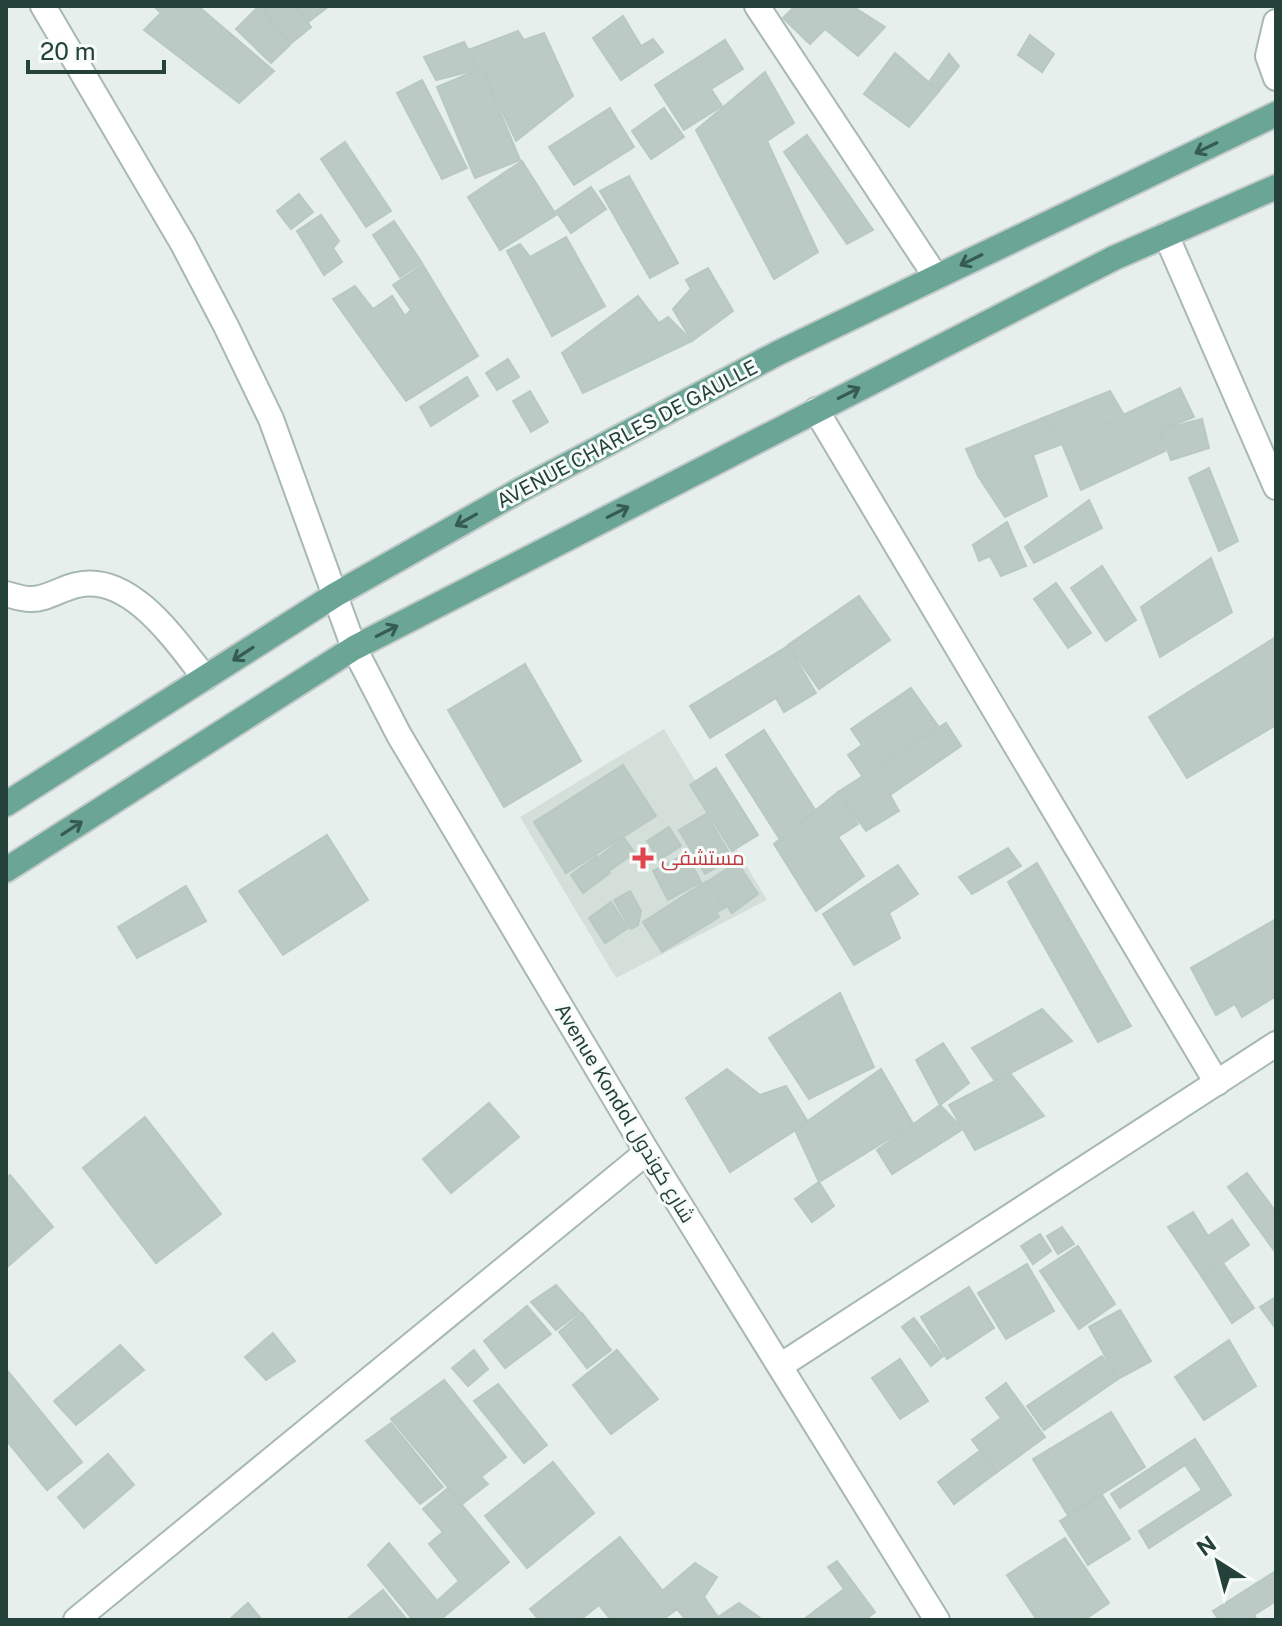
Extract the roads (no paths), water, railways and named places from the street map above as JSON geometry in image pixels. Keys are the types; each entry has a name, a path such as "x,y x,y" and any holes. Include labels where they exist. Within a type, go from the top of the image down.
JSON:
{"main road":[{"name":"AVENUE CHARLES DE GAULLE","path":"6,804 335,595 481,512 778,353 1276,114"},
{"path":"6,870 354,648 1114,258 1276,187"}],"street":[{"name":"Avenue Kondol شارع كوندول","path":"43,6 183,244 226,326 271,419 354,648 399,735 647,1152 932,1618"},
{"path":"757,6 936,277"},
{"path":"1276,22 1268,56 1276,78"},
{"path":"1166,235 1276,487"},
{"path":"816,410 1217,1083"},
{"path":"6,594 33,600 80,584 105,587 136,599 159,621 205,678"},
{"path":"780,1366 1276,1044"},
{"path":"76,1620 647,1152"}],"place":[{"name":"مستشفى","path":"643,858"}]}
